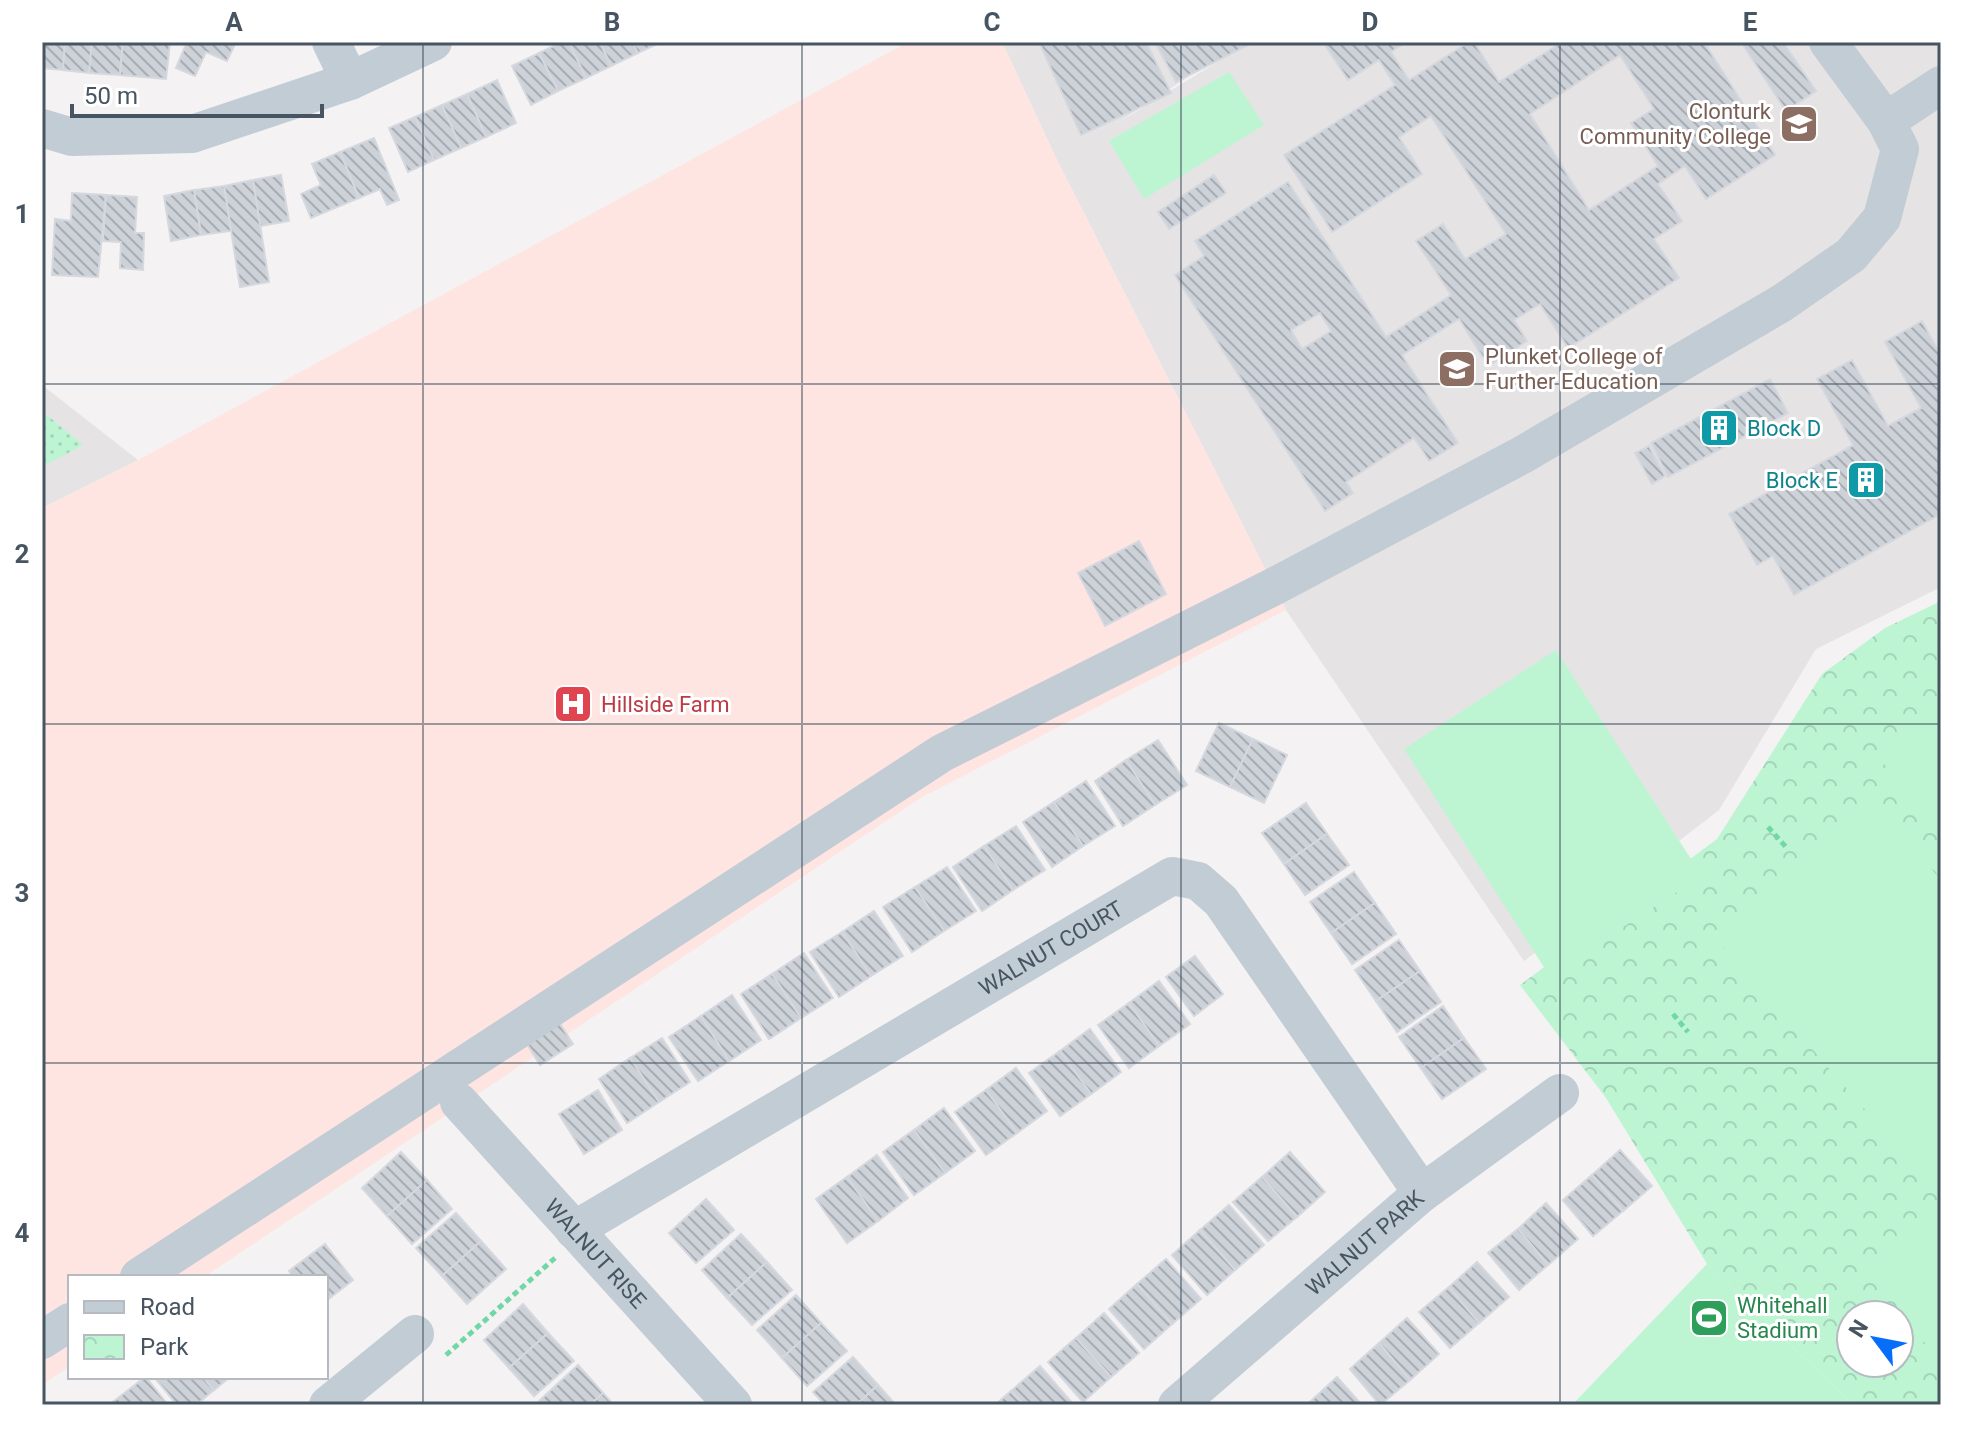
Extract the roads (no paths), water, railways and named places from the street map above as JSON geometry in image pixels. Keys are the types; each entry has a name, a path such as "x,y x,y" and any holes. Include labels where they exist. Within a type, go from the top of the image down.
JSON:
{"street":[{"path":"331,42 350,81"},
{"path":"42,128 72,137 192,134 350,81 433,42"},
{"path":"142,1275 942,753 1275,586 1522,455 1782,303 1851,255 1882,218 1900,149 1886,121 1828,42"},
{"path":"1886,121 1941,85"},
{"name":"WALNUT COURT","path":"566,1242 1172,876 1198,881 1221,901 1422,1193"},
{"name":"WALNUT PARK","path":"1177,1405 1422,1193 1560,1093"},
{"name":"WALNUT RISE","path":"459,1102 566,1242 733,1405"},
{"path":"42,1340 68,1323"},
{"path":"328,1405 427,1348"}],"place":[{"name":"Clonturk Community College","path":"1799,124"},
{"name":"Plunket College of Further Education","path":"1457,369"},
{"name":"Block D","path":"1719,428"},
{"name":"Block E","path":"1866,480"},
{"name":"Hillside Farm","path":"573,704"},
{"name":"Whitehall Stadium","path":"1709,1318"}]}
